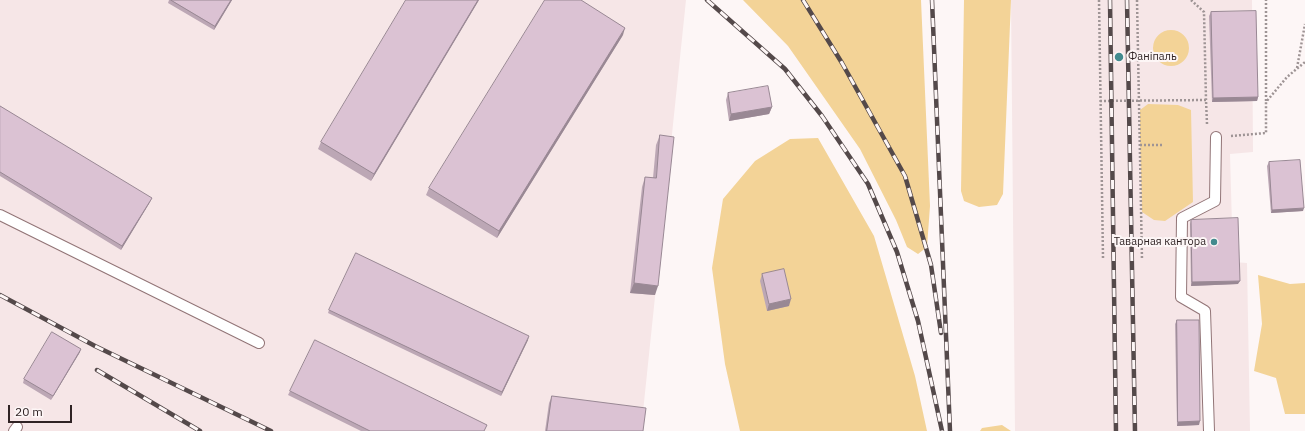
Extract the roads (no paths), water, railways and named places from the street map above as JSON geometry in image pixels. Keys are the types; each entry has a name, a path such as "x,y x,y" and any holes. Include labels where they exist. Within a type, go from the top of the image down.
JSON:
{"lane":[{"path":"1209,431 1205,311 1181,297 1182,218 1214,201 1216,137"},
{"path":"0,215 259,343"}],"railway":[{"path":"707,0 785,69 822,116 868,184 897,252 918,321 942,431"},
{"path":"803,0 842,63 905,176 931,265 941,333"},
{"path":"932,0 950,431"},
{"path":"1110,0 1116,431"},
{"path":"1127,0 1135,431"},
{"path":"0,295 95,346 271,431"},
{"path":"97,370 200,431"}],"place":[{"name":"Фаніпаль","path":"1119,57"},
{"name":"Таварная кантора","path":"1214,242"}]}
